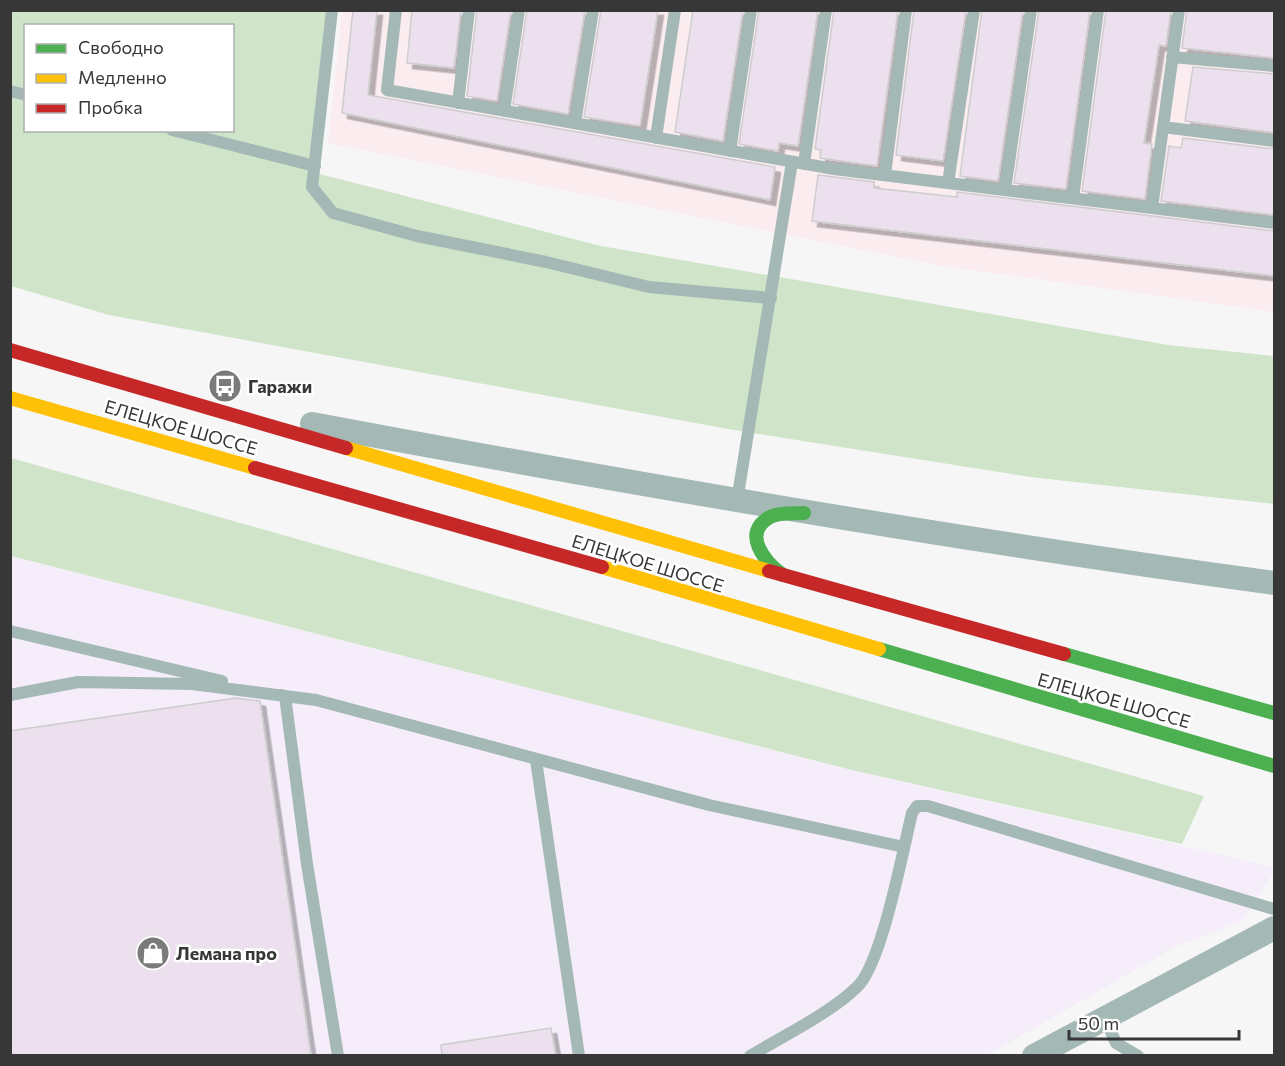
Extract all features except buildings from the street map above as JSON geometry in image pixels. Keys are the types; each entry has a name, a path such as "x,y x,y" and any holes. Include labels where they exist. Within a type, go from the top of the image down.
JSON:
{"main road":[{"name":"ЕЛЕЦКОЕ ШОССЕ","path":"10,350 199,403 783,575 1275,713"},
{"name":"ЕЛЕЦКОЕ ШОССЕ","path":"10,398 636,577 1275,766"},
{"path":"783,575 760,557 756,545 759,530 766,520 778,514 804,513"}],"street":[{"path":"199,403 804,513 1078,556 1275,583"},
{"path":"1034,1056 1275,928"}],"lane":[{"path":"332,10 312,188 333,213 417,236 546,262 649,287 771,298"},
{"path":"396,10 387,90 798,163 1275,223"},
{"path":"458,103 469,10"},
{"path":"504,111 519,10"},
{"path":"575,123 593,10"},
{"path":"656,138 675,10"},
{"path":"730,151 751,10"},
{"path":"737,501 771,298 826,10"},
{"path":"885,175 906,10"},
{"path":"948,183 974,10"},
{"path":"1005,190 1031,10"},
{"path":"1073,198 1098,10"},
{"path":"1152,208 1179,10"},
{"path":"1172,57 1275,66"},
{"path":"1163,127 1275,141"},
{"path":"180,132 315,166"},
{"path":"10,631 285,696"},
{"path":"10,696 78,682 192,684 316,700 709,805 904,847"},
{"path":"285,696 305,853 338,1056"},
{"path":"536,760 579,1056"},
{"path":"750,1056 814,1018 859,986 875,952 895,889 912,813 917,806 928,806 1275,909"},
{"path":"1105,1018 1116,1043 1138,1056"}],"shaded area":[{"path":"342,11 1274,11 1274,312 941,266 328,143"},
{"path":"10,556 852,770 1274,867 1274,872 1242,921 1173,948 988,1055 11,1055"}],"green space":[{"path":"10,11 326,11 308,171 601,246 1168,345 1274,356 1274,504 1030,477 728,429 109,315 11,286"},
{"path":"11,458 1204,796 1182,844 852,770 11,556"}],"traffic: fast":[{"path":"783,575 764,556 756,539 757,531 761,524 774,515 804,513"},
{"path":"879,649 1274,766"},
{"path":"1064,654 1274,713"}],"traffic: slow":[{"path":"10,398 255,468"},
{"path":"346,448 769,571"},
{"path":"602,567 879,649"}],"traffic: jam":[{"path":"10,350 346,448"},
{"path":"255,468 602,567"},
{"path":"769,571 1064,654"}],"place":[{"name":"Гаражи","path":"225,386"},
{"name":"Лемана про","path":"153,953"}]}
